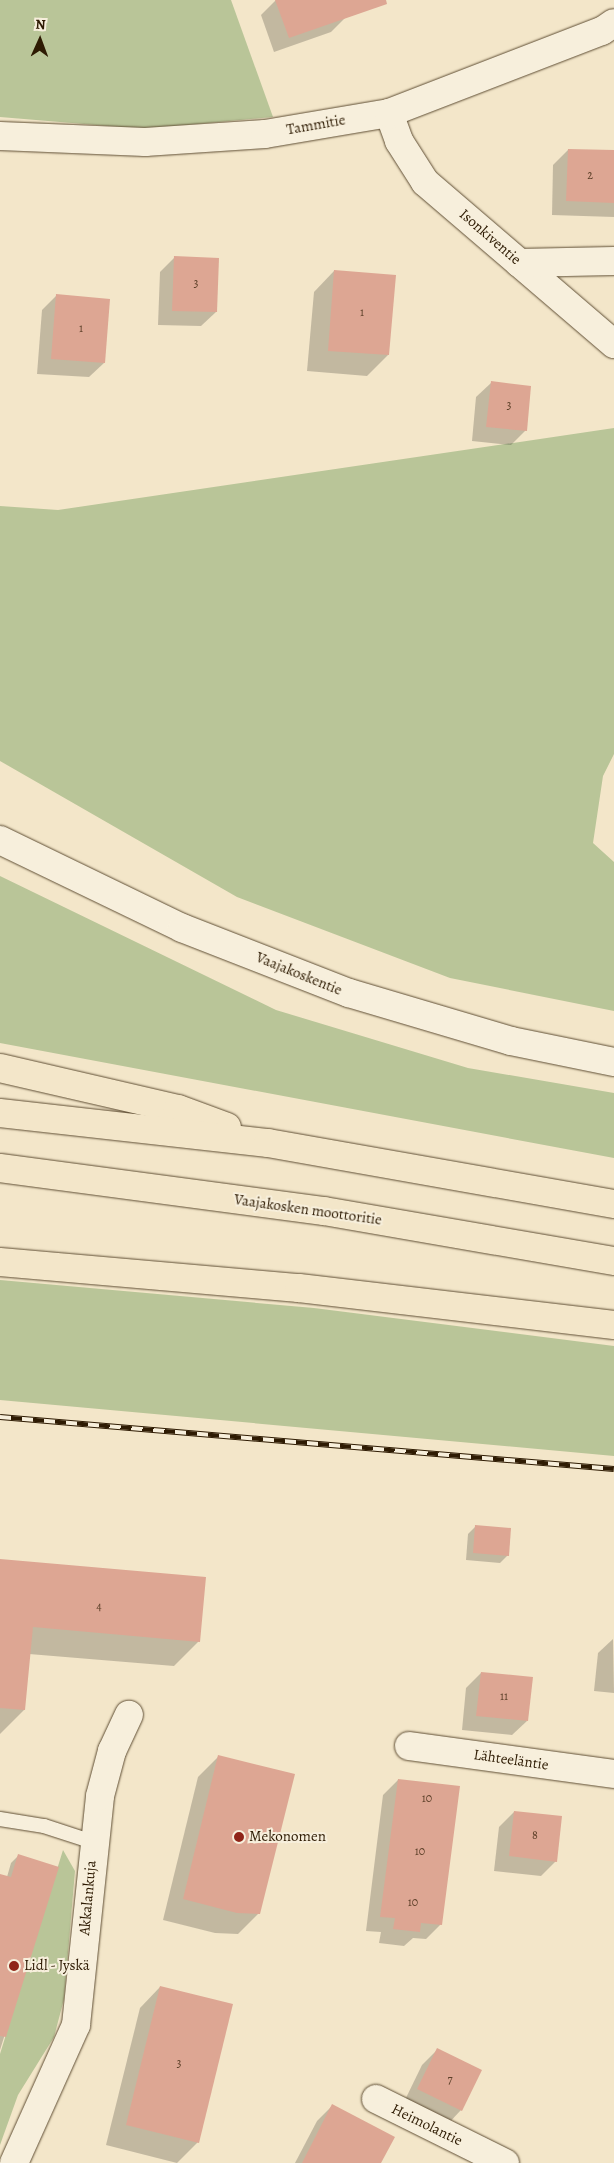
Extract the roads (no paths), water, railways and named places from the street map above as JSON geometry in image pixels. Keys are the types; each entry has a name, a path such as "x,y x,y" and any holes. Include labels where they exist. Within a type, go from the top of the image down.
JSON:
{"highway":[{"path":"0,1068 178,1109 268,1142"},
{"path":"0,1113 268,1142 614,1204"},
{"name":"Vaajakosken moottoritie","path":"0,1168 324,1211 614,1261"},
{"path":"0,1262 47,1264 299,1288 614,1325"}],"street":[{"name":"Tammitie","path":"0,136 145,142 265,134 389,112 592,34 614,23"},
{"name":"Isonkiventie","path":"389,112 399,141 425,182 614,344"},
{"path":"519,263 614,261"},
{"name":"Vaajakoskentie","path":"0,840 182,928 349,993 503,1039 614,1062"},
{"name":"Akkalankuja","path":"14,2163 76,2025 93,1842 100,1796 112,1750 129,1715"},
{"name":"Lähteeläntie","path":"409,1746 614,1774"},
{"name":"Heimolantie","path":"376,2099 505,2163"}],"lane":[{"path":"0,1819 44,1826 93,1842"}],"railway":[{"path":"0,1417 614,1469"}],"place":[{"name":"Mekonomen","path":"239,1837"},
{"name":"Lidl - Jyskä","path":"14,1966"}]}
